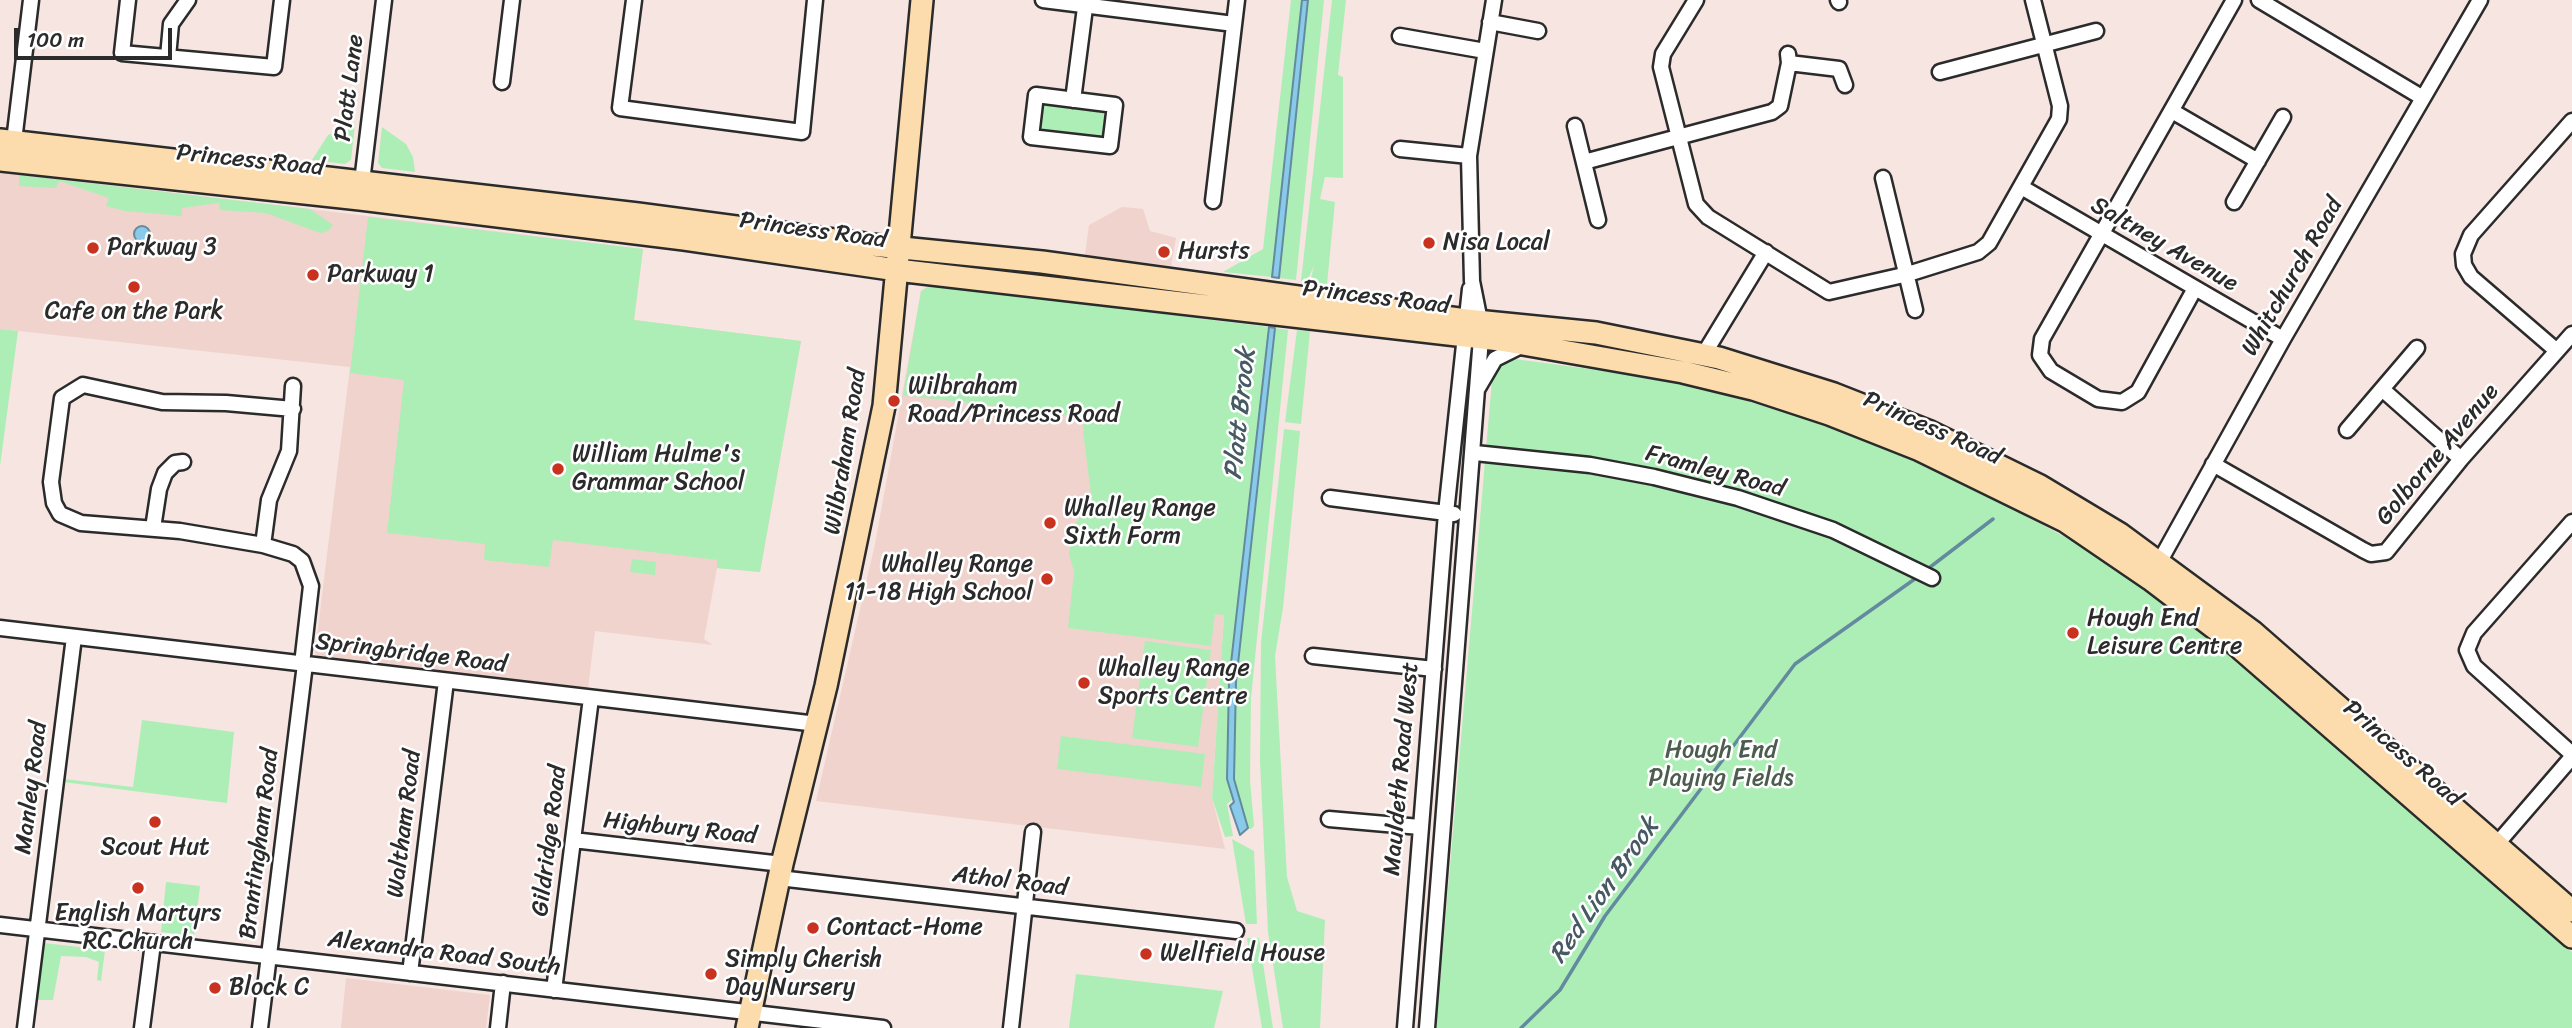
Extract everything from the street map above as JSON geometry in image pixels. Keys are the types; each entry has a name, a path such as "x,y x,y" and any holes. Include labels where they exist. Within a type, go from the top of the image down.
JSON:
{"highway":[{"name":"Wilbraham Road","path":"906,248 922,0"},
{"name":"Wilbraham Road","path":"748,1020 817,724 863,514 888,384 887,354 904,270 935,0"},
{"name":"Princess Road","path":"7,141 904,270 1260,301"},
{"name":"Princess Road","path":"0,160 360,191 906,248 1260,301 1473,328 1596,333 1704,354 1834,394 1928,431 2040,486 2155,570 2250,657 2572,937"},
{"name":"Princess Road","path":"1473,328 1523,345 1709,377 1841,418 1920,450 2065,521 2155,570 2253,632 2572,911"}],"street":[{"path":"7,141 31,0"},
{"path":"128,0 122,53 274,67 282,0"},
{"path":"167,57 171,24 188,0"},
{"name":"Platt Lane","path":"360,191 384,0"},
{"path":"502,82 512,0"},
{"path":"634,0 620,108 803,132 815,0"},
{"path":"1043,0 1085,3 1234,24"},
{"path":"1213,201 1237,0"},
{"name":"Mauldeth Road West","path":"1427,1028 1476,392 1469,156 1494,0"},
{"path":"1696,0 1664,54 1661,67 1677,138 1700,211 1829,292 1908,274 1978,252 1989,243 2059,118 2060,106 2032,0"},
{"path":"2194,290 2138,392 2130,399 2115,403 2098,399 2050,371 2040,355 2042,339 2234,0"},
{"name":"Whitchurch Road","path":"2155,570 2283,339 2480,0"},
{"path":"2267,2 2423,98"},
{"path":"1073,100 1085,3"},
{"path":"1490,22 1538,31"},
{"path":"1940,72 2096,31"},
{"path":"1400,36 1485,51"},
{"path":"1584,163 1772,112 1780,106 1788,59 1839,69 1845,85"},
{"path":"1036,96 1073,100 1115,105 1110,146 1031,136 1036,96"},
{"path":"2172,111 2258,161"},
{"path":"2234,202 2283,117"},
{"path":"2557,351 2471,277 2464,265 2463,254 2471,235 2572,121"},
{"path":"1575,126 1598,220"},
{"path":"1400,149 1469,156"},
{"path":"1883,178 1915,310"},
{"name":"Saltney Avenue","path":"2022,188 2194,290 2283,339"},
{"path":"1704,354 1766,252"},
{"name":"Mauldeth Road West","path":"1405,1028 1446,513 1473,328"},
{"name":"Golborne Avenue","path":"2213,464 2363,550 2380,554 2386,552 2461,459 2572,334"},
{"name":"Mauldeth Road West","path":"1476,392 1495,359 1523,345"},
{"path":"2347,430 2417,348"},
{"name":"Brantingham Road","path":"260,1028 311,601 309,573 302,561 293,554 263,545 153,528 81,523 60,514 54,503 51,482 58,411 62,398 83,384 162,402 226,403 293,410"},
{"path":"263,545 269,500 289,451 293,386"},
{"path":"2382,389 2461,459"},
{"name":"Framley Road","path":"1475,453 1590,465 1702,488 1833,530 1932,578"},
{"path":"153,528 155,505 165,473 175,463 183,462"},
{"path":"1330,498 1467,515"},
{"path":"2496,845 2572,756 2474,666 2467,650 2474,633 2572,522"},
{"name":"Springbridge Road","path":"0,628 817,724"},
{"name":"Manley Road","path":"25,1028 74,637"},
{"path":"1313,656 1434,669"},
{"name":"Waltham Road","path":"410,973 446,681"},
{"name":"Gildridge Road","path":"554,989 591,698"},
{"path":"1329,818 1420,827"},
{"path":"1011,1028 1033,832"},
{"name":"Highbury Road","path":"573,840 781,871"},
{"name":"Athol Road","path":"781,871 1024,906 1236,931"},
{"name":"Alexandra Road South","path":"0,925 554,989 748,1020 883,1028"},
{"path":"142,1028 153,943"},
{"path":"498,1028 503,983"}],"shaded area":[{"name":"William Hulme's Grammar School","path":"0,172 643,249 634,320 801,341 760,572 717,568 704,639 713,645 595,631 588,688 318,656 315,653 350,367 0,329"},
{"path":"1122,207 1143,209 1150,231 1176,238 1171,266 1085,255 1089,225"},
{"name":"Whalley Range 11-18 High School","path":"933,285 997,292 1224,615 1212,798 1225,849 816,801 875,544 921,291"},
{"path":"346,978 490,995 486,1028 341,1028"}],"green space":[{"path":"1291,0 1302,0 1272,277 1223,272 1263,249"},
{"path":"1308,0 1324,0 1296,280 1279,278"},
{"path":"1332,0 1346,0 1338,75 1343,77 1343,178 1325,177 1320,199 1335,202 1327,284 1310,282 1314,266 1307,281 1301,281"},
{"path":"1042,103 1105,111 1102,138 1038,130"},
{"path":"355,124 351,160 345,164 312,160 328,135"},
{"path":"382,127 406,144 413,157 415,172 382,168 378,163"},
{"path":"19,175 310,209 333,225 328,231 320,233 266,213 220,210 219,203 182,208 182,216 125,211 106,206 109,198 59,181 56,188 19,186"},
{"name":"William Hulme's Grammar School","path":"368,217 643,249 634,320 801,341 760,572 717,568 717,560 553,540 549,567 484,560 485,544 387,533 404,380 350,373"},
{"path":"931,285 1269,327 1229,681 1227,779 1232,800 1227,804 1233,836 1225,837 1212,798 1224,615 1215,614 1211,646 1068,628 1074,571 1069,555 1072,528 1092,502 1083,431 1084,417 903,395 921,291"},
{"path":"1275,328 1288,330 1251,698 1250,780 1254,826 1251,829 1248,828 1234,779 1236,682"},
{"path":"0,329 18,331 0,466"},
{"path":"1297,330 1310,331 1301,424 1285,422"},
{"name":"Hough End Playing Fields","path":"1515,359 1678,381 1822,423 1903,453 1974,487 2072,541 2145,588 2220,646 2572,952 2572,1028 1436,1028 1492,380 1501,364"},
{"path":"1284,429 1300,431 1283,608 1275,656 1287,877 1297,911 1325,920 1320,1028 1283,1028 1268,932 1260,761 1261,643"},
{"path":"632,559 656,562 655,575 630,572"},
{"path":"1145,641 1211,650 1198,747 1132,738"},
{"path":"142,720 234,732 227,803 63,782 64,779 133,787"},
{"path":"1061,736 1205,754 1201,787 1057,769"},
{"path":"1232,839 1254,851 1257,924 1246,924"},
{"path":"166,882 200,886 194,936 161,932"},
{"path":"1247,938 1259,938 1273,1028 1262,1028"},
{"path":"44,943 105,950 101,981 97,980 99,962 86,957 61,956 53,1000 37,1000"},
{"path":"1076,974 1223,991 1214,1028 1069,1028"}],"water":[{"path":"1302,0 1308,0 1279,278 1272,277"},
{"path":"142,226 148,228 148,240 142,242 136,240 134,234 136,228"},
{"path":"1269,327 1275,328 1236,682 1234,779 1248,828 1240,835 1230,806 1234,802 1227,779 1229,681"}],"waterway":[{"name":"Red Lion Brook","path":"1925,571 1993,519"},
{"name":"Red Lion Brook","path":"1521,1028 1560,990 1605,916 1795,664 1919,576"}],"place":[{"name":"Nisa Local","path":"1429,243"},
{"name":"Parkway 3","path":"93,248"},
{"name":"Hursts","path":"1164,252"},
{"name":"Parkway 1","path":"313,275"},
{"name":"Cafe on the Park","path":"134,287"},
{"name":"Wilbraham Road/Princess Road","path":"894,401"},
{"name":"William Hulme's Grammar School","path":"558,469"},
{"name":"Whalley Range Sixth Form","path":"1050,523"},
{"name":"Whalley Range 11-18 High School","path":"1047,579"},
{"name":"Hough End Leisure Centre","path":"2073,633"},
{"name":"Whalley Range Sports Centre","path":"1084,683"},
{"name":"Scout Hut","path":"155,822"},
{"name":"English Martyrs RC Church","path":"138,888"},
{"name":"Contact-Home","path":"813,928"},
{"name":"Wellfield House","path":"1146,954"},
{"name":"Simply Cherish Day Nursery","path":"711,974"},
{"name":"Block C","path":"215,988"}],"water label":[{"name":"Platt Brook","path":"1241,414"}]}
